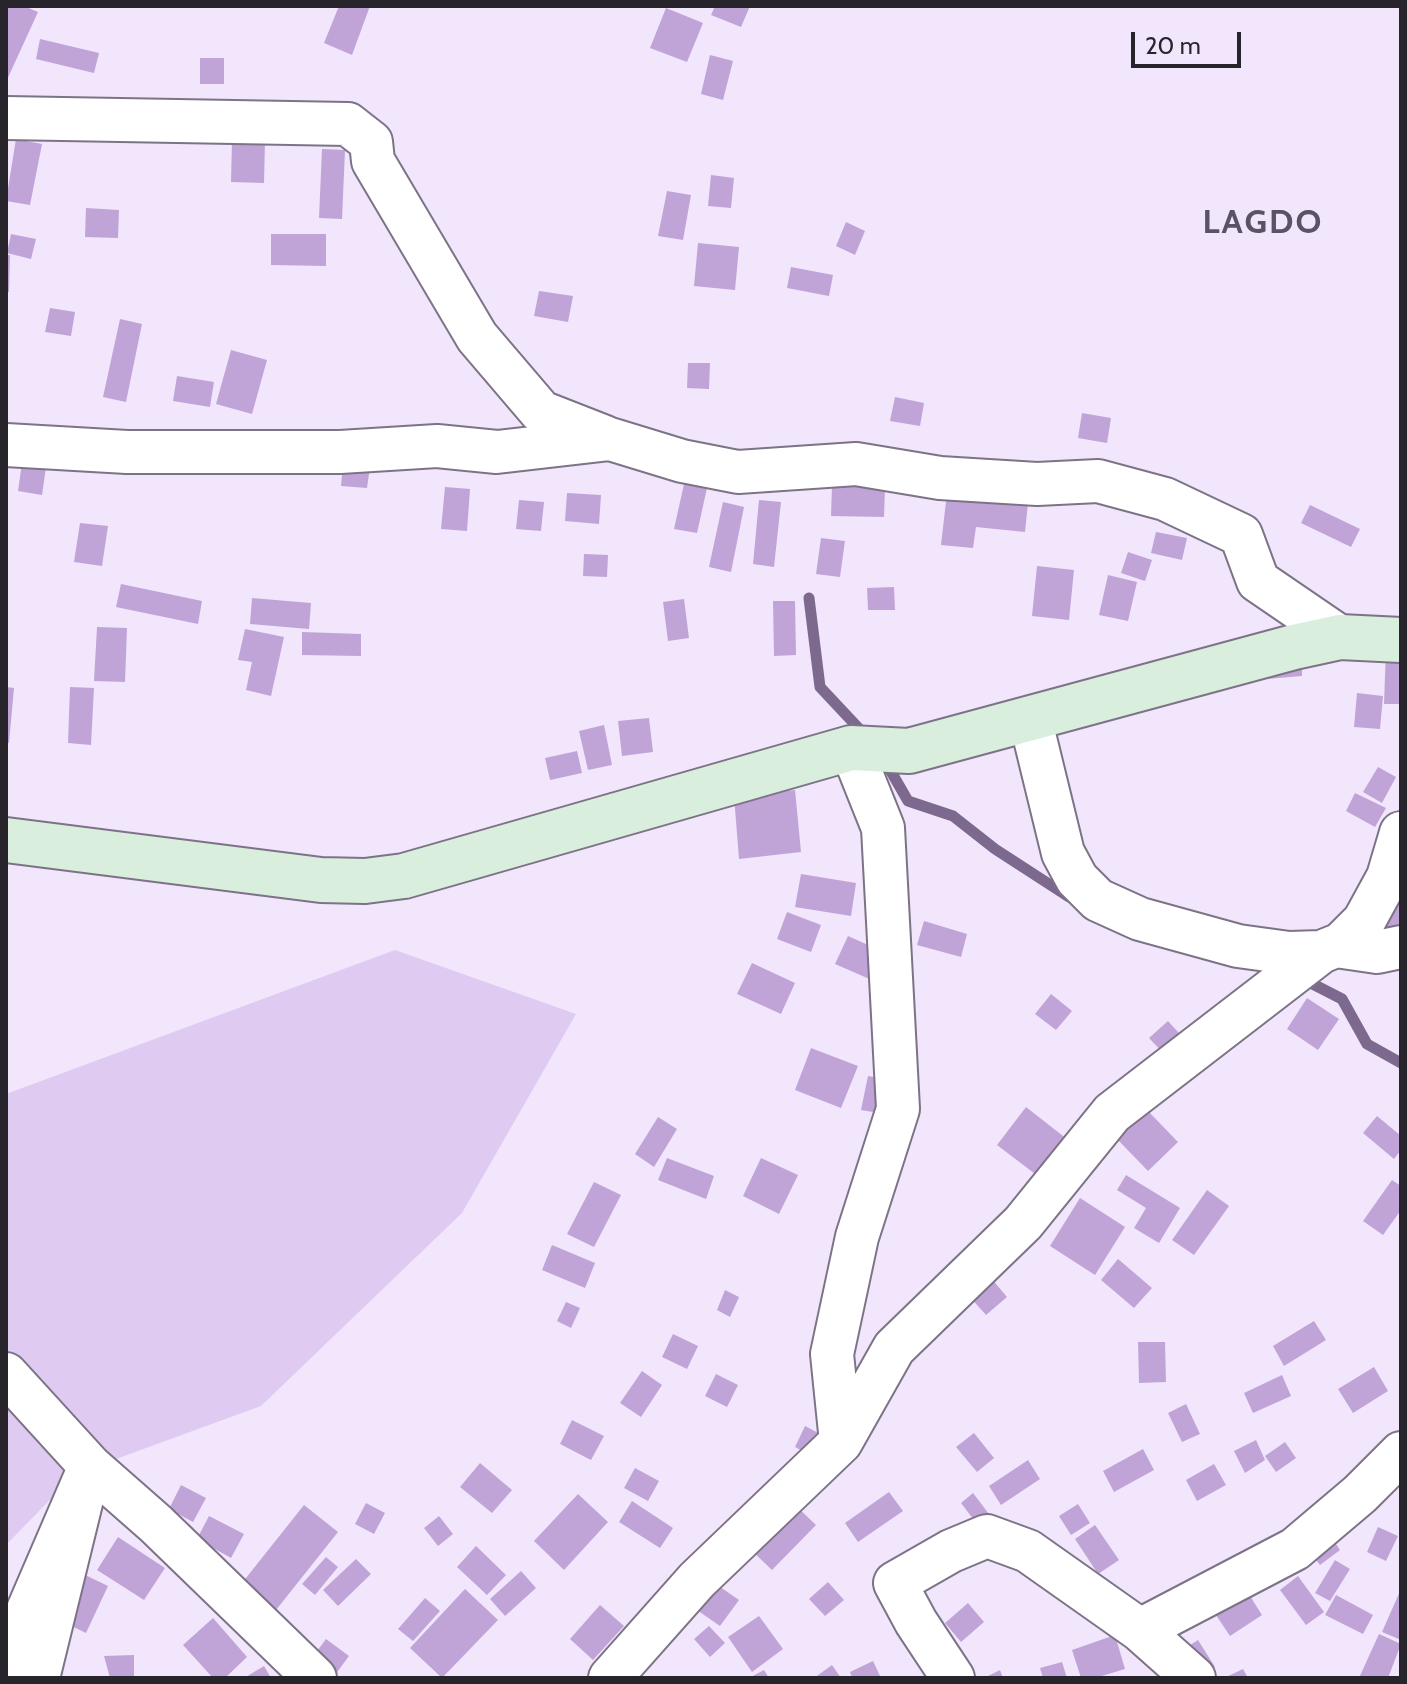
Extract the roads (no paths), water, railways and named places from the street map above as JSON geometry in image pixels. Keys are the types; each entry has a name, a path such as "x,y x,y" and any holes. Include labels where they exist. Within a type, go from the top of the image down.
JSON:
{"street":[{"path":"6,118 348,124 371,142 373,161 477,337 541,412 610,439 682,461 738,472 856,464 940,478 1037,484 1098,481 1165,499 1241,535 1258,581 1340,637"},
{"path":"6,445 127,452 340,452 437,446 497,452 610,439"},
{"path":"6,840 321,880 365,881 404,876 851,748 909,751 1340,637 1401,640"},
{"path":"1030,718 1063,853 1077,879 1098,900 1140,919 1238,946 1289,953 1329,949 1377,952 1401,947"},
{"path":"841,1442 832,1354 857,1237 898,1109 883,828 851,748"},
{"path":"610,1678 697,1580 841,1442 894,1348 1023,1223 1112,1113 1364,921 1388,877 1401,833"},
{"path":"6,1374 90,1466 156,1524 315,1678"},
{"path":"1140,1630 1295,1549 1360,1494 1401,1453"},
{"path":"6,1661 90,1466"},
{"path":"38,1678 90,1466"},
{"path":"953,1678 895,1583 951,1551 987,1536 1028,1551 1140,1630 1194,1678"}],"waterway":[{"path":"809,598 820,687 865,735"},
{"path":"885,761 908,801 953,816 995,849 1069,897"},
{"path":"1303,979 1342,999 1367,1044 1401,1063"}],"district":[{"name":"LAGDO","path":"1263,223"}]}
